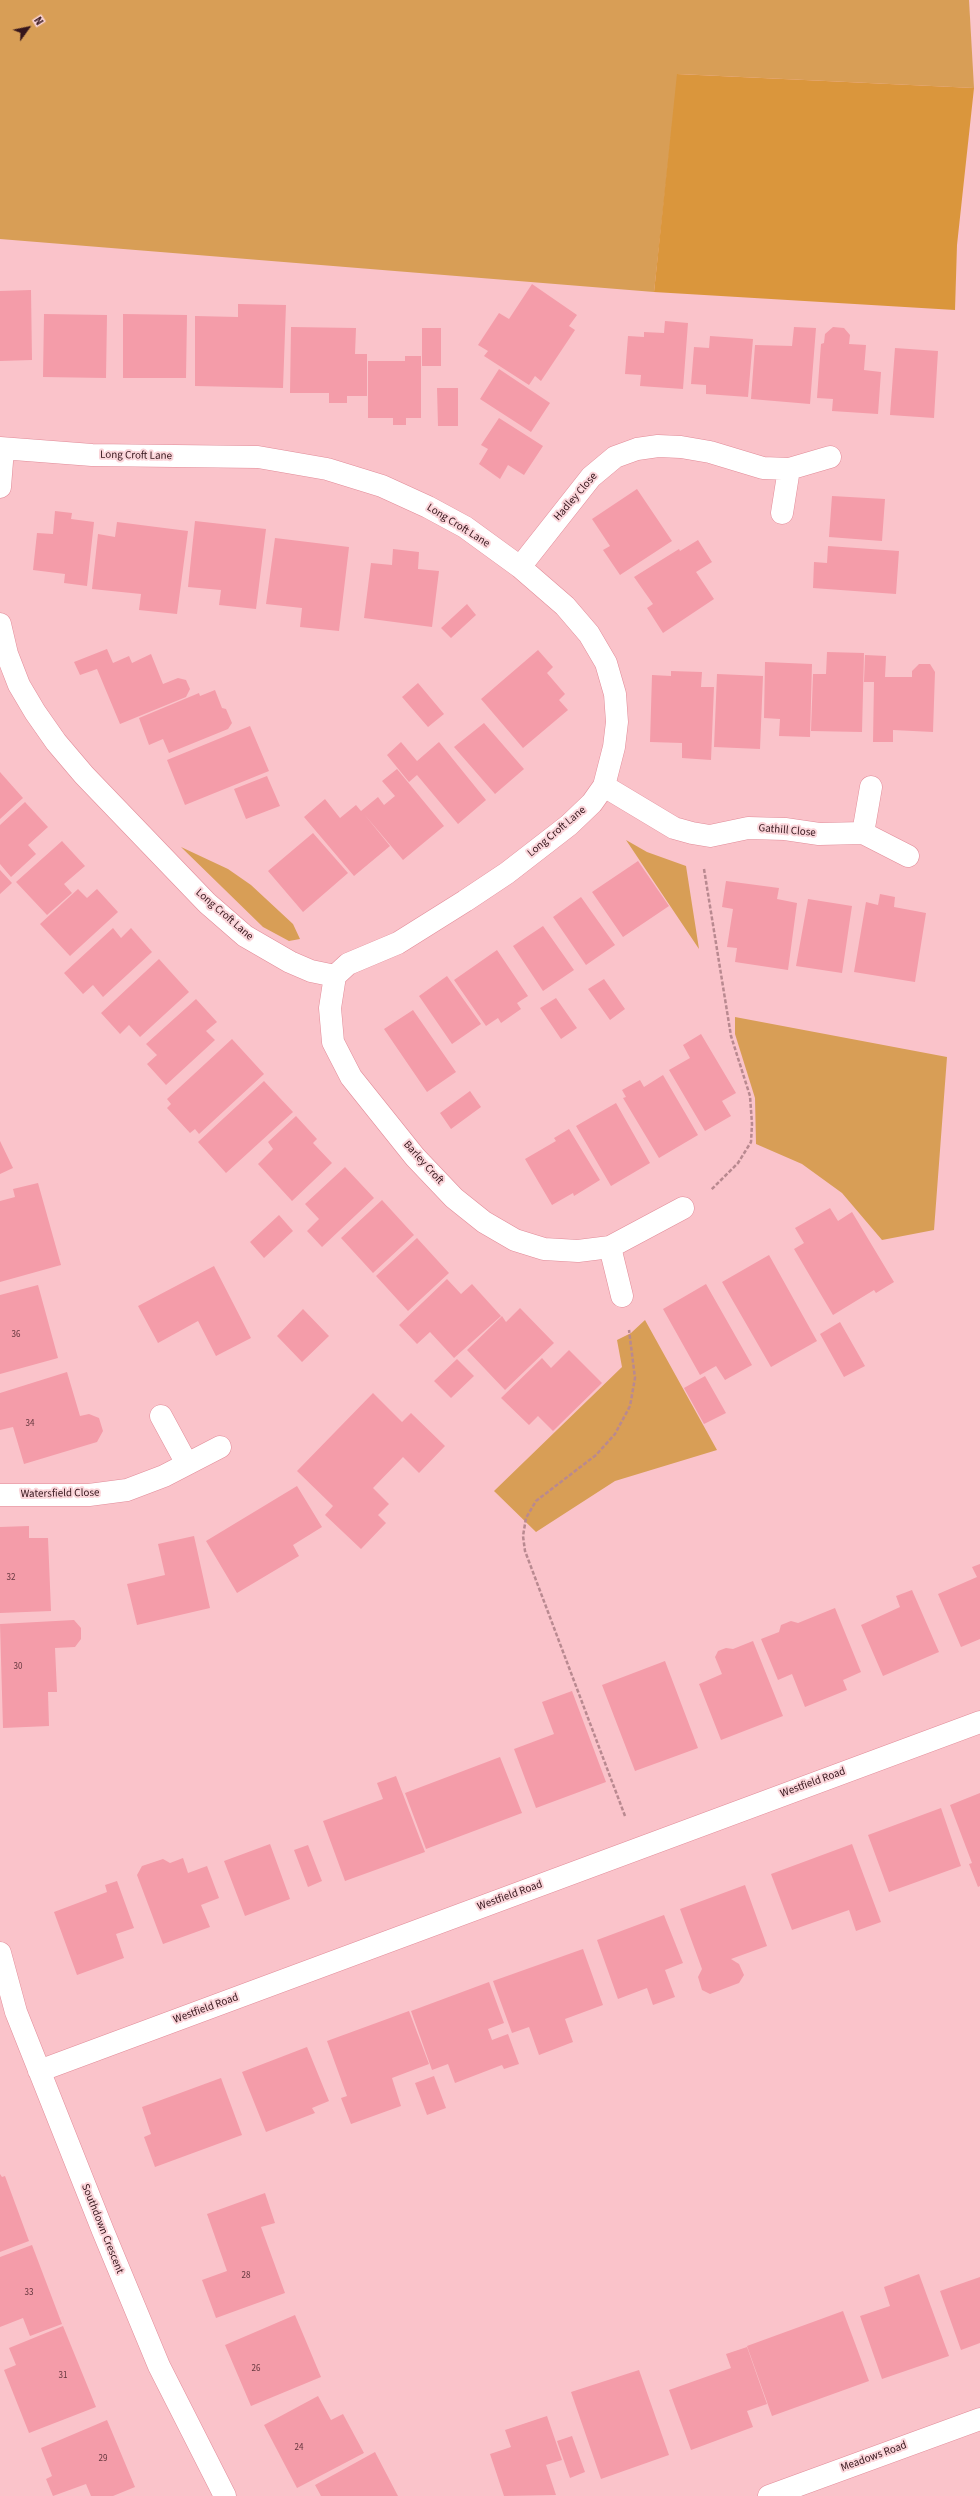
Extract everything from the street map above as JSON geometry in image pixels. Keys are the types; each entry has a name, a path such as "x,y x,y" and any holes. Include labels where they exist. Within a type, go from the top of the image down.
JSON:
{"street":[{"name":"Hadley Close","path":"520,567 591,477 615,458 637,449 658,446 681,447 710,452 763,468 789,469 830,457"},
{"name":"Long Croft Lane","path":"0,487 2,449 92,455 258,457 327,469 382,486 428,507 464,527 520,567 565,606 589,634 606,663 615,694 617,722 604,786 592,803 569,825 507,873 398,943 348,964 335,976 311,971 290,962 245,936 207,903 84,775 56,742 35,712 20,684 7,654 0,624"},
{"path":"782,513 789,469"},
{"name":"Gathill Close","path":"604,786 674,828 692,833 710,836 748,828 785,829 819,834 863,834 908,856"},
{"path":"863,834 870,787"},
{"name":"Barley Croft","path":"335,976 330,1008 333,1042 351,1077 415,1157 454,1198 484,1222 515,1240 544,1249 578,1251 610,1247 684,1208"},
{"path":"610,1247 622,1296"},
{"path":"161,1416 187,1464"},
{"name":"Watersfield Close","path":"0,1495 89,1495 127,1490 187,1464 220,1447"},
{"name":"Westfield Road","path":"40,2071 980,1722"},
{"name":"Southdown Crescent","path":"0,1953 16,2012 159,2366 225,2496"},
{"name":"Meadows Road","path":"769,2496 980,2419"}],"path":[{"path":"703,865 731,1036 750,1096 752,1124 751,1142 738,1163 707,1194"},
{"path":"626,1820 525,1551 523,1536 526,1518 536,1502 596,1455 615,1434 630,1406 635,1378 629,1330"}],"shaded area":[{"path":"0,0 969,0 974,88 678,74 654,292 0,239"},
{"path":"677,74 974,88 957,245 955,310 654,292"},
{"path":"626,840 647,852 686,866 699,949"},
{"path":"181,847 228,869 251,885 293,924 300,939 289,941 263,927"},
{"path":"735,1017 947,1057 934,1230 882,1240 842,1193 802,1164 756,1144 755,1098 735,1034"},
{"path":"645,1320 717,1450 615,1481 536,1532 494,1491 622,1367 617,1340 631,1333"}],"building":[{"path":"532,284 577,315 569,326 575,330 541,381 535,376 529,385 484,356 488,351 478,345 499,313 509,319"},
{"path":"31,290 32,360 0,361 0,291"},
{"path":"238,304 286,305 283,388 195,386 195,316 238,317"},
{"path":"44,314 107,315 106,378 43,377"},
{"path":"123,314 187,315 186,378 123,378"},
{"path":"665,321 688,323 683,389 640,386 641,375 625,374 628,336 644,337 644,332 664,333"},
{"path":"291,327 356,328 355,354 367,354 367,396 347,396 347,403 329,403 329,393 290,393"},
{"path":"794,327 816,328 810,404 751,399 755,345 792,346"},
{"path":"833,327 844,328 850,335 849,344 866,345 864,370 881,372 878,414 832,411 833,399 817,398 821,344 824,343 825,334"},
{"path":"422,328 441,328 441,366 422,366"},
{"path":"710,336 753,339 748,397 706,394 706,385 691,384 694,347 709,348"},
{"path":"895,348 938,351 934,418 890,415"},
{"path":"405,356 421,356 421,418 406,418 406,425 393,425 393,418 368,418 368,361 405,361"},
{"path":"499,369 550,403 531,432 480,399"},
{"path":"437,388 458,388 458,426 438,426"},
{"path":"499,418 543,446 524,475 508,465 500,479 479,464 488,449 481,445"},
{"path":"637,489 672,541 620,575 603,550 610,546 592,519"},
{"path":"832,496 885,499 882,541 829,537"},
{"path":"55,511 72,513 71,519 94,522 87,586 64,583 65,574 33,570 37,533 53,534"},
{"path":"195,521 266,529 256,609 219,605 221,590 188,587"},
{"path":"117,522 188,531 177,614 139,610 141,594 92,589 98,534 115,537"},
{"path":"275,538 349,547 339,631 300,627 302,608 266,604"},
{"path":"698,540 712,562 696,572 714,599 663,633 647,608 653,604 634,577 679,549 680,551"},
{"path":"828,546 899,551 896,594 813,588 814,562 827,563"},
{"path":"393,549 419,552 418,569 439,571 432,627 364,618 371,563 392,565"},
{"path":"467,604 476,615 451,638 441,628"},
{"path":"107,649 113,663 129,656 132,663 151,654 163,684 178,678 186,680 190,689 186,697 120,724 97,669 80,675 74,662"},
{"path":"538,650 553,667 547,673 565,694 559,700 568,710 523,748 481,699"},
{"path":"827,652 864,653 862,732 811,731 813,674 826,674"},
{"path":"865,655 886,656 885,677 912,677 912,671 919,664 930,664 935,672 933,732 893,730 893,742 873,742 874,682 864,682"},
{"path":"765,662 812,664 810,737 779,736 780,719 764,718"},
{"path":"671,671 702,672 701,687 714,687 711,760 682,758 682,743 650,742 652,675 671,676"},
{"path":"717,674 763,676 760,749 714,747"},
{"path":"418,683 444,714 428,727 402,697"},
{"path":"215,690 222,708 226,709 232,723 228,729 169,753 163,739 149,745 139,718 199,693 200,696"},
{"path":"484,723 524,769 495,794 454,747"},
{"path":"250,726 269,771 185,805 167,760"},
{"path":"401,742 417,761 439,742 486,800 458,824 417,775 409,782 387,755"},
{"path":"397,769 444,826 403,860 364,814 390,846 354,876 304,817 325,799 340,818 356,805 361,811 378,797 384,805 395,796 382,781"},
{"path":"0,772 23,798 0,819"},
{"path":"267,776 280,806 246,819 234,789"},
{"path":"25,802 48,827 28,845 36,854 11,877 0,864 0,825"},
{"path":"313,833 348,873 303,912 268,871"},
{"path":"62,841 85,866 64,884 72,893 47,915 16,882"},
{"path":"638,861 669,906 623,937 592,892"},
{"path":"0,870 12,883 0,894"},
{"path":"726,881 779,888 777,899 797,903 788,970 735,962 737,948 727,947 733,909 722,907"},
{"path":"78,889 87,898 97,889 118,912 70,956 40,924"},
{"path":"880,894 895,897 894,907 926,913 915,982 854,972 866,902 878,905"},
{"path":"581,897 615,945 586,965 553,917"},
{"path":"808,899 852,906 842,973 796,966"},
{"path":"543,926 574,970 543,991 513,946"},
{"path":"113,928 121,938 131,928 152,952 103,997 93,985 83,994 64,973"},
{"path":"497,950 528,996 517,1003 521,1009 501,1023 498,1018 486,1026 454,980"},
{"path":"159,959 189,992 140,1037 129,1025 120,1034 101,1013"},
{"path":"447,976 481,1024 452,1044 419,996"},
{"path":"604,979 625,1009 610,1020 588,989"},
{"path":"556,998 577,1028 561,1039 540,1008"},
{"path":"196,999 217,1022 206,1031 215,1040 166,1085 147,1064 157,1055 146,1044"},
{"path":"413,1010 456,1072 427,1092 384,1029"},
{"path":"701,1034 736,1093 722,1101 731,1116 705,1131 669,1070 690,1058 683,1045"},
{"path":"232,1039 264,1074 199,1134 195,1129 190,1133 167,1108 171,1104 167,1099"},
{"path":"663,1075 698,1135 659,1158 623,1098 626,1097 622,1090 640,1080 644,1087"},
{"path":"264,1081 293,1112 226,1173 198,1142"},
{"path":"470,1091 481,1107 451,1129 440,1113"},
{"path":"616,1103 650,1163 611,1186 576,1126"},
{"path":"296,1116 317,1139 313,1143 332,1163 292,1201 258,1164 273,1149 268,1142"},
{"path":"569,1129 600,1180 574,1196 573,1193 552,1205 525,1159 556,1141 554,1138"},
{"path":"0,1141 13,1168 0,1174"},
{"path":"345,1167 374,1198 322,1247 307,1231 319,1219 305,1204"},
{"path":"38,1183 61,1265 0,1282 0,1201 15,1197 13,1189"},
{"path":"382,1200 414,1235 373,1273 341,1238"},
{"path":"830,1208 838,1221 852,1212 894,1282 876,1293 874,1290 833,1315 794,1249 804,1243 795,1228"},
{"path":"279,1215 293,1231 264,1258 250,1242"},
{"path":"417,1238 449,1273 408,1311 376,1276"},
{"path":"769,1255 817,1341 771,1367 722,1282"},
{"path":"214,1266 251,1338 216,1356 198,1321 158,1343 138,1306"},
{"path":"447,1279 461,1294 472,1284 501,1316 454,1358 430,1332 417,1344 399,1325"},
{"path":"706,1284 752,1365 725,1380 716,1366 700,1375 663,1309"},
{"path":"38,1285 58,1358 0,1374 0,1295"},
{"path":"520,1308 554,1343 505,1390 467,1350 502,1316 506,1322"},
{"path":"303,1309 329,1336 302,1362 277,1336"},
{"path":"840,1322 865,1366 844,1377 820,1334"},
{"path":"569,1350 602,1383 553,1431 538,1416 529,1425 501,1398 542,1358 551,1368"},
{"path":"457,1359 474,1376 451,1398 434,1381"},
{"path":"67,1372 80,1416 89,1414 99,1418 103,1431 97,1442 24,1464 13,1427 0,1430 0,1393"},
{"path":"705,1376 726,1413 704,1424 684,1388"},
{"path":"373,1393 402,1422 411,1413 445,1446 419,1473 403,1457 373,1488 389,1504 378,1515 386,1523 361,1549 325,1515 333,1506 297,1471"},
{"path":"297,1486 322,1527 293,1545 299,1556 237,1593 206,1541"},
{"path":"29,1526 29,1538 48,1538 51,1611 0,1613 0,1527"},
{"path":"194,1536 210,1608 137,1625 127,1584 165,1575 158,1544"},
{"path":"980,1564 980,1639 961,1647 938,1594 977,1577 972,1567"},
{"path":"912,1590 939,1652 883,1676 861,1625 900,1607 896,1596"},
{"path":"835,1608 861,1672 843,1680 847,1690 805,1707 792,1674 778,1680 761,1639 779,1632 781,1625 791,1621 798,1623"},
{"path":"74,1620 81,1628 81,1639 75,1647 55,1648 57,1692 48,1692 49,1726 3,1728 0,1624"},
{"path":"753,1641 783,1716 721,1740 699,1684 722,1674 715,1657 718,1651 726,1648 733,1649"},
{"path":"665,1661 698,1748 635,1771 602,1685"},
{"path":"572,1691 606,1782 536,1808 514,1749 554,1734 542,1702"},
{"path":"500,1757 522,1813 426,1849 405,1793"},
{"path":"396,1776 425,1852 345,1881 323,1821 383,1799 377,1783"},
{"path":"980,1793 980,1886 978,1887 969,1864 972,1863 950,1805"},
{"path":"941,1808 961,1866 889,1892 868,1835"},
{"path":"270,1844 290,1899 245,1916 224,1861"},
{"path":"852,1844 881,1922 856,1931 849,1910 792,1930 771,1874"},
{"path":"308,1845 322,1881 308,1887 294,1850"},
{"path":"183,1858 188,1873 207,1866 219,1898 201,1905 210,1927 163,1944 137,1875 142,1866 163,1859 170,1863"},
{"path":"117,1881 134,1928 116,1934 124,1958 77,1975 54,1912 107,1892 105,1885"},
{"path":"745,1885 767,1946 731,1959 739,1964 744,1975 739,1983 710,1994 702,1990 698,1977 702,1969 680,1909"},
{"path":"664,1915 683,1963 665,1970 675,1997 653,2005 647,1988 618,1999 597,1940"},
{"path":"583,1949 603,2005 565,2019 573,2042 539,2055 529,2027 512,2033 493,1981"},
{"path":"489,1982 504,2023 488,2029 492,2040 508,2034 519,2064 504,2069 502,2065 455,2083 448,2064 432,2070 411,2011"},
{"path":"409,2011 429,2064 392,2078 401,2106 351,2124 341,2098 347,2096 327,2041"},
{"path":"307,2047 329,2101 312,2108 315,2113 266,2132 242,2072"},
{"path":"434,2076 446,2108 427,2115 415,2083"},
{"path":"221,2078 242,2135 155,2167 144,2137 151,2134 142,2107"},
{"path":"0,2174 2,2177 5,2176 29,2241 0,2252"},
{"path":"265,2193 275,2223 261,2227 285,2293 216,2318 202,2280 227,2271 207,2214"},
{"path":"32,2245 62,2324 30,2336 23,2318 0,2327 0,2257"},
{"path":"919,2274 949,2356 882,2379 860,2316 890,2306 884,2287"},
{"path":"980,2277 980,2343 961,2350 940,2291"},
{"path":"843,2311 869,2381 772,2416 747,2346"},
{"path":"295,2315 321,2377 251,2406 225,2345"},
{"path":"63,2326 96,2407 29,2433 4,2370 16,2365 9,2348"},
{"path":"747,2347 767,2404 747,2411 753,2427 691,2450 669,2390 731,2368 726,2354"},
{"path":"639,2370 669,2455 601,2479 571,2392"},
{"path":"318,2396 331,2420 343,2414 364,2453 297,2488 264,2425"},
{"path":"547,2416 562,2460 546,2465 556,2495 504,2496 490,2454 511,2447 505,2430"},
{"path":"107,2420 135,2487 113,2496 91,2496 86,2484 53,2496 46,2479 52,2476 41,2448"},
{"path":"572,2436 585,2472 570,2478 557,2441"},
{"path":"375,2452 398,2496 321,2496 315,2485"}]}
